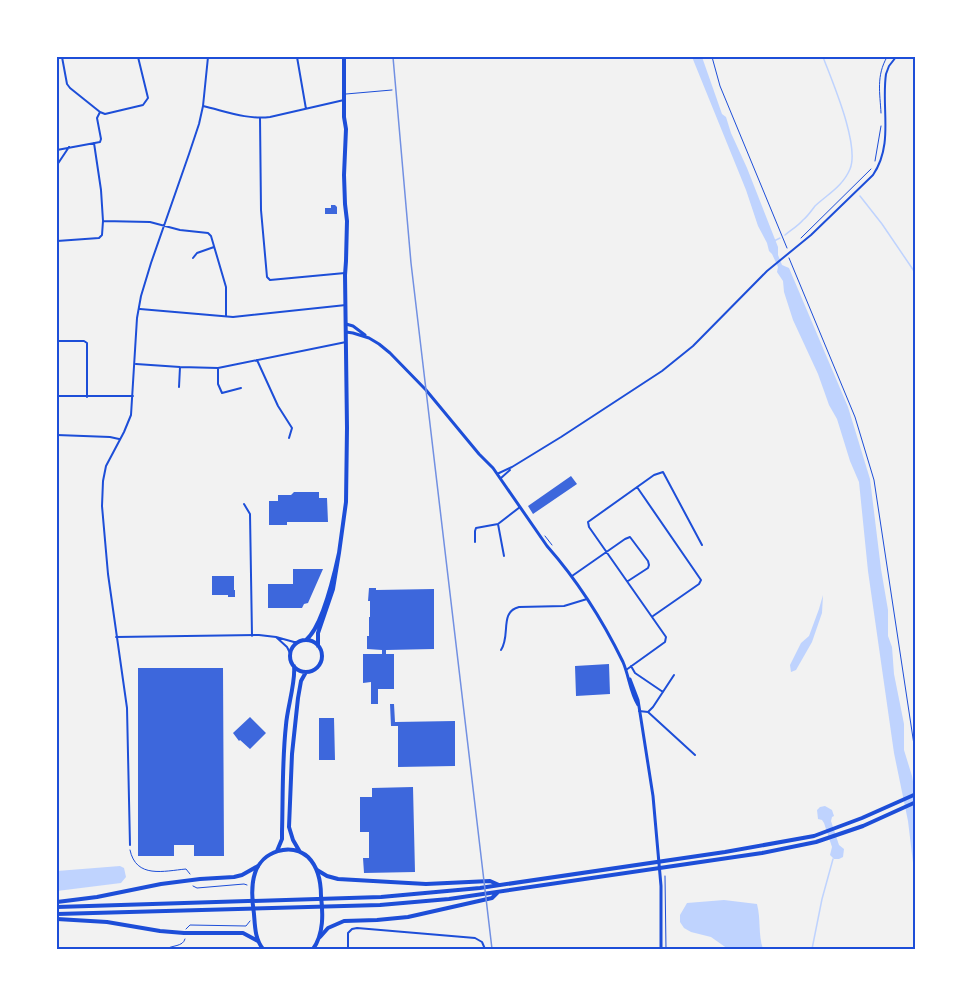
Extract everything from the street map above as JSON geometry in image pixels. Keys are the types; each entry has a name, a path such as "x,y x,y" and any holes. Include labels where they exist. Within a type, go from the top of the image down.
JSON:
{"main road":[{"path":"339,553 322,612 313,634 294,645 290,653 294,666 299,670 306,672 315,669 320,663 322,655 318,646 318,633 333,589 339,553 346,502 345,273 347,221 344,175 346,129 344,57"},
{"path":"306,640 318,646"},
{"path":"277,851 282,839 284,746 294,666"},
{"path":"300,852 291,835 290,806 292,754 298,698 301,681 306,672"},
{"path":"57,907 411,895 480,885 500,885 814,836 916,794"},
{"path":"313,949 328,928 344,921 408,917 492,896 498,892 762,853 816,842 892,814 916,802"},
{"path":"57,902 161,884 234,877 249,872 277,851 291,850 308,857 317,870 321,884 322,904 320,937"},
{"path":"258,866 254,879 253,906 255,929 263,949"},
{"path":"317,870 338,879 480,885"},
{"path":"57,914 265,909 482,898"},
{"path":"57,919 107,922 185,933 243,933 258,941"}],"street":[{"path":"62,57 70,88 105,114 143,105 148,98 138,57"},
{"path":"130,845 127,708 108,574 102,496 106,466 129,421 141,296 203,106 208,57"},
{"path":"297,57 306,109"},
{"path":"497,474 512,467 663,371 693,346 775,264 817,230 873,175 881,158 886,136 886,74 896,57"},
{"path":"203,106 246,117 260,118 344,100"},
{"path":"57,150 100,142 97,118 100,112"},
{"path":"260,118 261,210 267,277 270,280 345,273"},
{"path":"57,241 99,238 102,235 101,190 94,143"},
{"path":"57,165 69,147"},
{"path":"103,221 150,222 180,231 208,233 211,236 226,287 226,316"},
{"path":"193,258 197,253 214,247"},
{"path":"139,309 226,316 346,305"},
{"path":"346,324 356,328 369,339"},
{"path":"346,332 369,339 390,353 426,390 486,460 587,599 626,669 634,699 638,705 653,796 661,882 661,949"},
{"path":"57,340 87,343 87,397"},
{"path":"135,364 180,368 218,368 346,342"},
{"path":"257,360 291,428 289,438"},
{"path":"179,387 180,368"},
{"path":"218,368 218,384 222,393 241,388"},
{"path":"57,396 133,396"},
{"path":"57,435 119,439"},
{"path":"500,478 512,467"},
{"path":"626,669 666,640 665,634 606,552 588,522 636,487 663,471 702,545"},
{"path":"636,487 701,580 699,584 653,616"},
{"path":"244,504 250,514 252,636"},
{"path":"475,542 476,528 498,524 520,507"},
{"path":"498,524 504,556"},
{"path":"571,576 626,537 630,537 649,565 628,581"},
{"path":"501,650 506,638 507,616 513,609 564,606 587,599"},
{"path":"116,637 252,636 276,637 299,642"},
{"path":"276,637 290,653"},
{"path":"631,666 635,673 663,692"},
{"path":"648,712 674,675"},
{"path":"639,711 648,712 695,755"},
{"path":"348,949 348,933 357,928 475,938 482,942 484,949"}],"lane":[{"path":"344,94 392,90"}],"path":[{"path":"712,57 720,86 788,249 791,246"},
{"path":"881,119 879,78 887,57"},
{"path":"798,241 874,165 881,127"},
{"path":"788,253 855,417 874,480 916,758"},
{"path":"542,531 555,548"},
{"path":"130,845 133,858 144,870 153,872 186,869 190,876"},
{"path":"664,874 666,949"},
{"path":"192,884 197,888 244,884 248,886"}],"water":[{"path":"692,57 702,57 722,114 726,117 778,247 782,265 789,268 848,407 870,479 888,610 888,636 892,647 894,674 904,724 904,750 916,798 916,888 908,821 894,753 868,571 859,482 837,419 793,320 783,281 777,272 778,267 758,226 746,190"},
{"path":"823,595 822,613 812,642 796,670 791,672 790,665 801,643 809,636"},
{"path":"825,806 832,810 834,816 831,821 839,845 844,849 843,857 839,859 834,859 830,855 832,847 824,823 818,819 817,810"},
{"path":"120,866 124,868 126,877 121,883 57,891 57,871"},
{"path":"724,900 757,904 763,949 728,949 711,937 691,932 680,922 680,915 687,903"}],"building":[{"path":"331,205 337,207 337,214 325,214 325,208 331,208"},
{"path":"571,476 577,484 533,514 528,506"},
{"path":"294,492 319,492 319,498 327,498 328,522 287,522 287,525 269,525 269,501 278,501 278,495 291,495"},
{"path":"293,569 323,569 308,603 302,608 268,608 268,584 293,584"},
{"path":"212,576 234,576 235,597 212,595"},
{"path":"369,588 376,588 376,590 434,589 434,649 386,650 386,654 394,654 394,689 378,689 378,704 371,704 371,682 363,683 363,654 382,654 382,650 367,649 370,617"},
{"path":"609,664 610,694 576,696 575,666"},
{"path":"138,668 223,668 224,856 194,856 194,845 174,845 174,856 138,856"},
{"path":"390,704 394,704 395,722 455,721 455,766 398,767 398,726 391,726"},
{"path":"250,717 266,733 250,749 233,733"},
{"path":"319,718 334,718 335,760 319,760"},
{"path":"413,787 415,872 364,873 363,858 369,858 369,832 360,832 360,797 372,797 372,788"}],"waterway":[{"path":"785,235 839,185 850,169 852,158 848,129 823,57"},
{"path":"860,196 916,274"},
{"path":"774,241 780,238"},
{"path":"812,949 833,859"}],"railway":[{"path":"393,57 411,263 492,949"}]}
